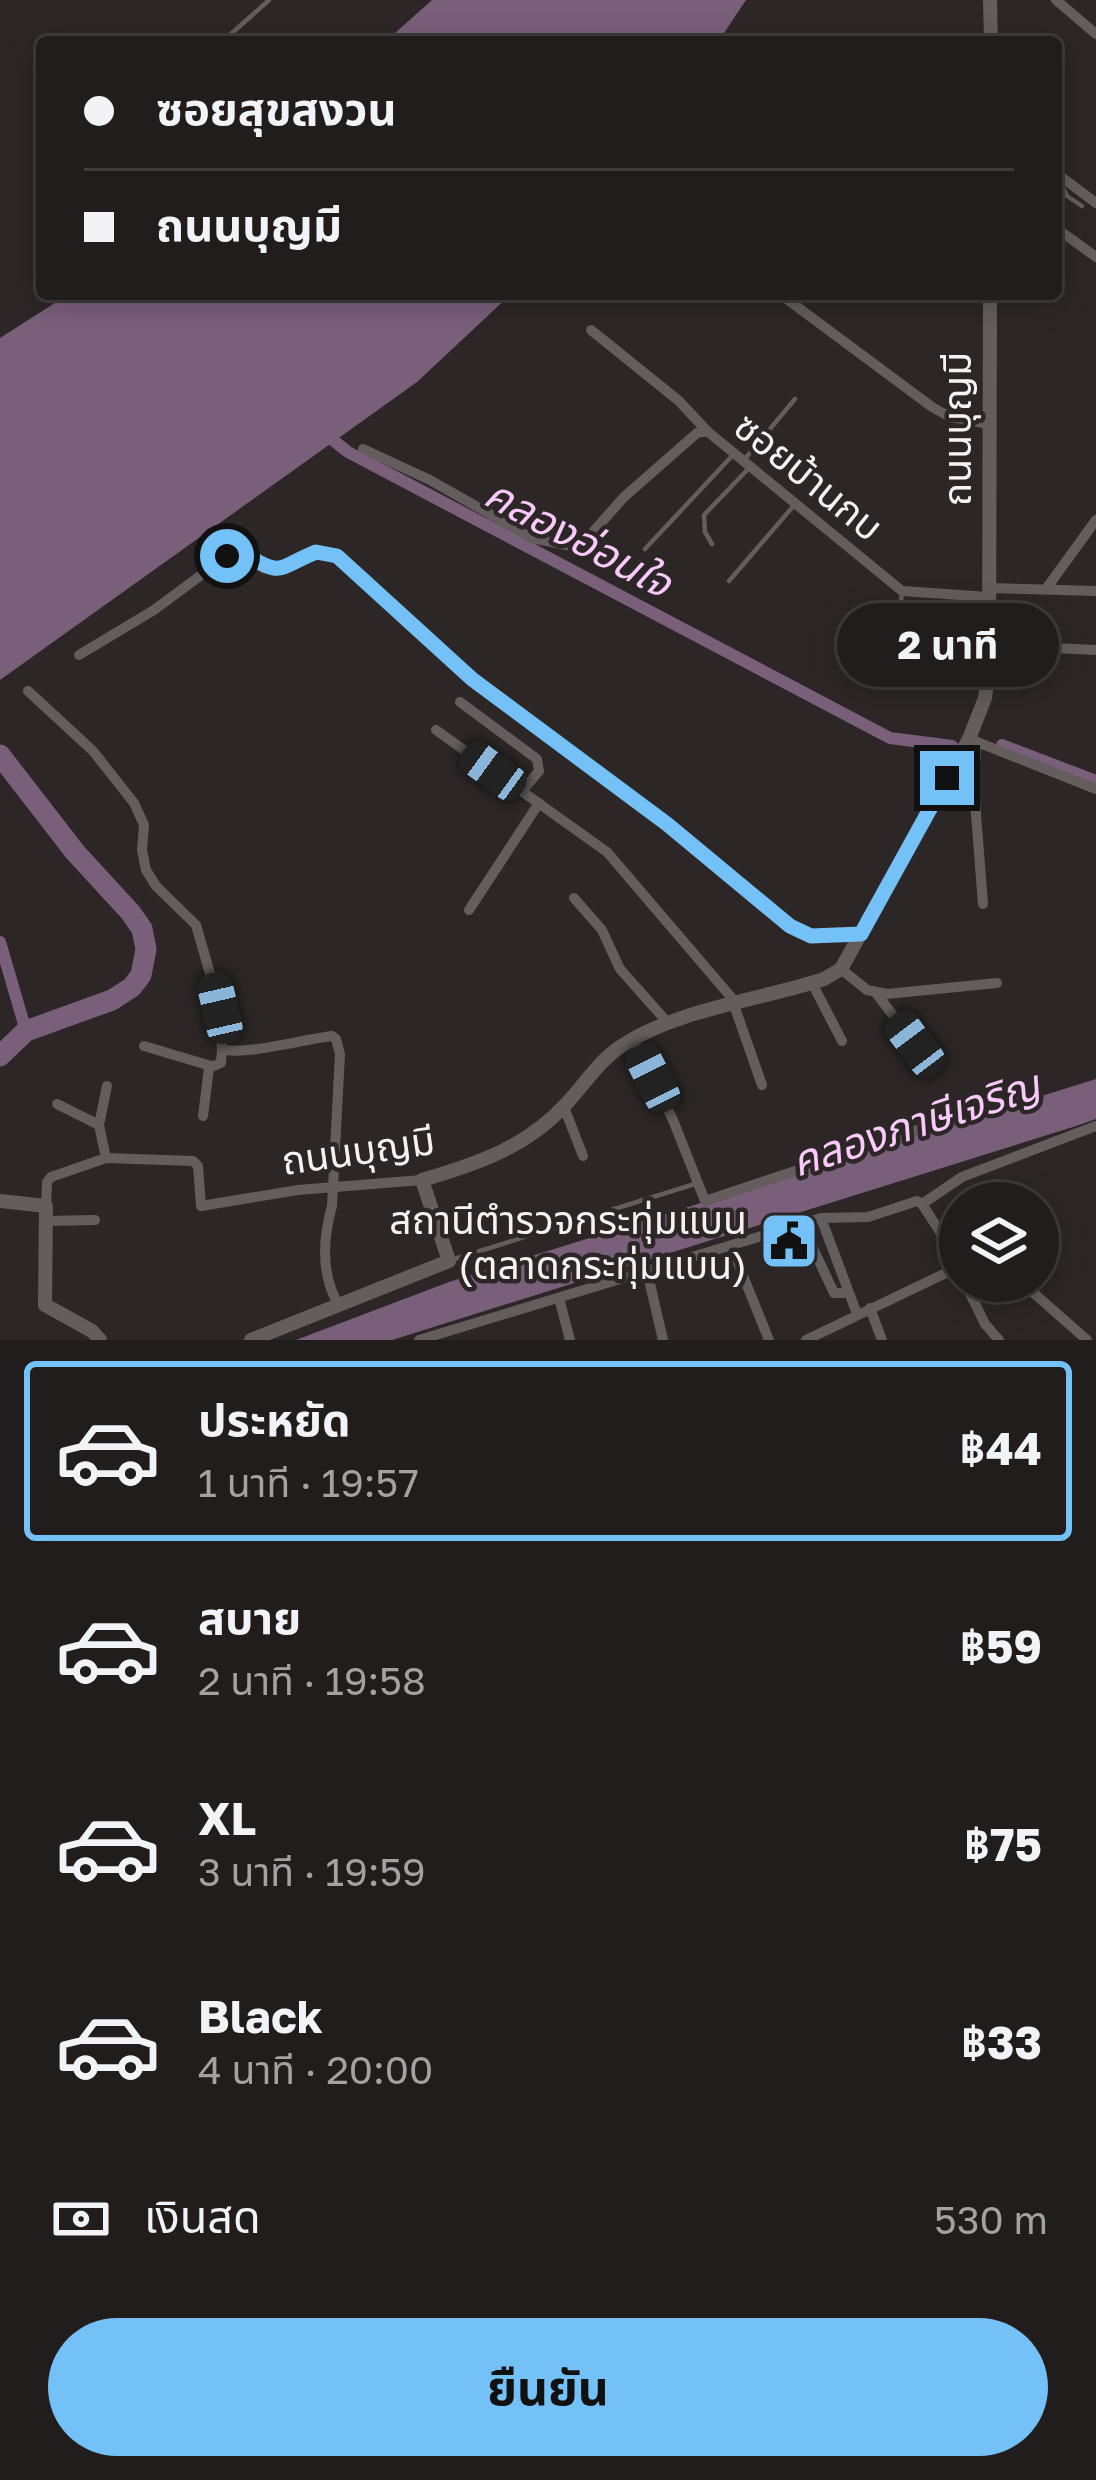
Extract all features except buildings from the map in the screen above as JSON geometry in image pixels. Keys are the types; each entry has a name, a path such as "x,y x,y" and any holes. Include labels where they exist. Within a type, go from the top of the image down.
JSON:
{"street":[{"path":"1056,0 1096,34"},
{"path":"987,2 990,36"},
{"path":"1062,177 1096,202"},
{"path":"1062,232 1096,257"},
{"path":"788,300 932,406 950,417 989,424"},
{"name":"ถนนบุญมี","path":"46,1213 51,1177 106,1158 193,1161 198,1166 201,1206 422,1180 488,1161 564,1107 610,1054 633,1039 812,983 842,969 972,741 985,698 990,300"},
{"path":"591,330 664,388 706,430"},
{"name":"ซอยบ้านกบ","path":"363,449 430,480 532,538 571,546 585,541 624,496 706,430 902,591 1096,591"},
{"path":"1046,589 1096,520"},
{"path":"79,656 154,610 227,556 243,553 262,567 281,570 325,551 337,556 472,679 667,824 790,926 811,936 861,934"},
{"path":"988,645 1096,650"},
{"path":"28,691 93,751 134,802 144,825 146,870 196,925 220,1008 221,1063 211,1066 144,1046"},
{"path":"460,702 541,765 522,791"},
{"path":"436,730 608,852 736,1004 762,1085"},
{"path":"983,904 972,741 1096,790"},
{"path":"469,910 539,803"},
{"path":"574,898 602,930 620,969 669,1024"},
{"path":"842,969 876,993 915,1044"},
{"path":"812,983 842,1041"},
{"path":"876,993 997,983"},
{"path":"222,1048 245,1052 274,1043 336,1039 340,1054 326,1275 338,1304"},
{"path":"633,1039 673,1120 705,1201 1022,1095"},
{"path":"203,1116 211,1066"},
{"path":"106,1158 99,1125 107,1086"},
{"path":"57,1104 99,1125"},
{"path":"564,1107 583,1156"},
{"path":"922,1204 962,1177 1096,1126"},
{"path":"251,1340 449,1261 422,1180"},
{"path":"0,1201 95,1220"},
{"path":"419,1340 821,1218 868,1217 916,1201 939,1231"},
{"path":"46,1213 45,1305 100,1340"},
{"path":"821,1218 857,1314"},
{"path":"796,1226 812,1246 834,1294 844,1293"},
{"path":"730,1246 769,1340"},
{"path":"646,1271 663,1340"},
{"path":"806,1340 870,1308 939,1286"},
{"path":"559,1298 570,1340"},
{"path":"973,1302 999,1340"},
{"path":"1044,1302 1087,1340"},
{"path":"870,1308 882,1340"}],"lane":[{"path":"229,36 269,0"},
{"path":"1062,190 1082,206"},
{"path":"712,544 704,515 795,399"},
{"path":"645,549 743,460"},
{"path":"729,581 796,503"},
{"path":"851,655 877,644 895,628 902,591"},
{"path":"449,1261 698,1183"}],"shaded area":[{"path":"432,0 746,0 722,36 392,36"},
{"path":"60,300 505,300 417,382 0,680 0,338"},
{"path":"1096,1079 1096,1119 1076,1126 392,1340 296,1340 449,1282"}],"waterway":[{"name":"คลองอ่อนใจ","path":"324,433 348,452 890,738 952,746"},
{"name":"คลองอ่อนใจ","path":"1002,745 1096,781"},
{"path":"0,755 75,852 131,913 142,929 146,949 141,975 132,987 112,1000 26,1031 0,1056"},
{"path":"0,942 26,1031"}],"place":[{"name":"สถานีตำรวจกระทุ่มแบน (ตลาดกระทุ่มแบน)","path":"789,1241"}],"route":[{"path":"227,556 248,554 273,570 287,569 316,552 337,556 472,679 667,824 800,933 861,934 947,778"}],"water label":[{"name":"คลองภาษีเจริญ","path":"915,1122"}]}
